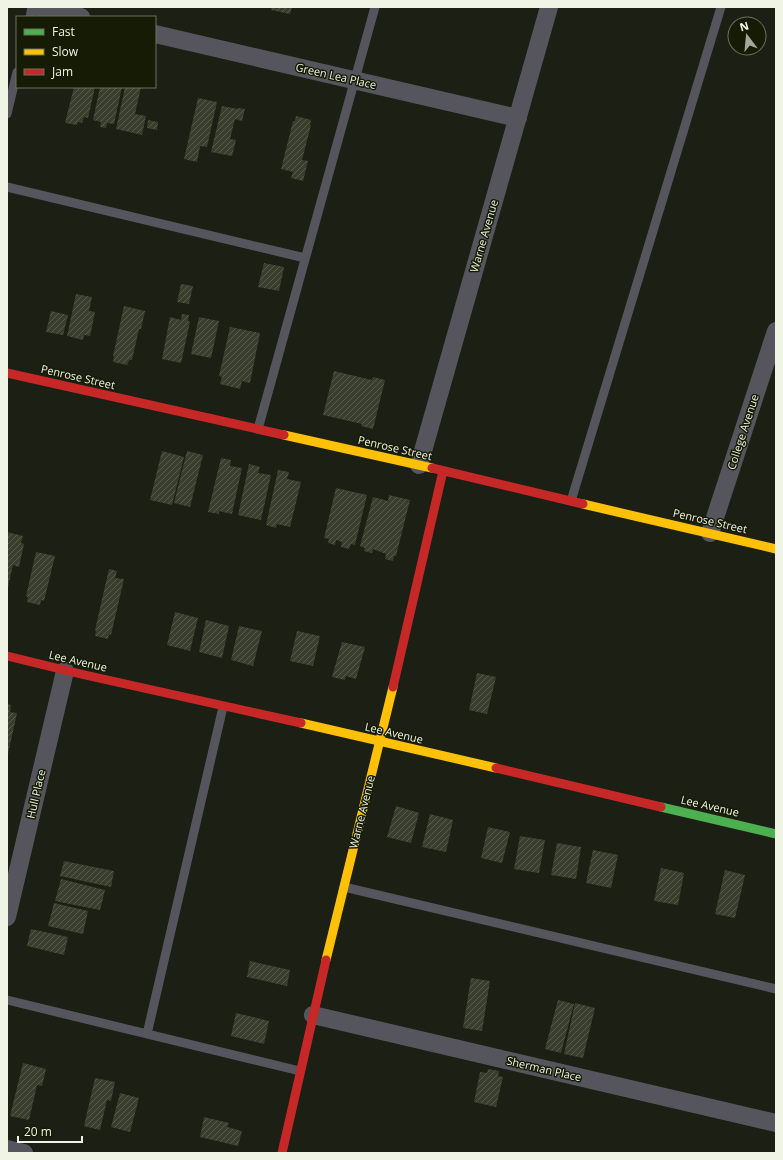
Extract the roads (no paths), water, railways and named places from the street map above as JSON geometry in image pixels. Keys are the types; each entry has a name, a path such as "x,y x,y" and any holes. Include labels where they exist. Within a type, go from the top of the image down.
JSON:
{"street":[{"path":"38,7 77,16"},
{"name":"Warne Avenue","path":"419,465 549,7"},
{"name":"Green Lea Place","path":"156,34 518,118"},
{"name":"College Avenue","path":"710,533 776,331"},
{"name":"Penrose Street","path":"7,373 419,465 776,549"},
{"name":"Warne Avenue","path":"282,1153 313,1015 443,471"},
{"name":"Lee Avenue","path":"7,656 776,834"},
{"name":"Hull Place","path":"7,917 64,670"},
{"name":"Sherman Place","path":"313,1015 776,1123"},
{"path":"7,1149 24,1153"}],"lane":[{"path":"258,429 376,7"},
{"path":"571,501 721,7"},
{"path":"7,114 16,76"},
{"path":"7,187 305,258"},
{"path":"147,1034 223,707"},
{"path":"344,887 776,989"},
{"path":"7,1000 300,1071"}]}
